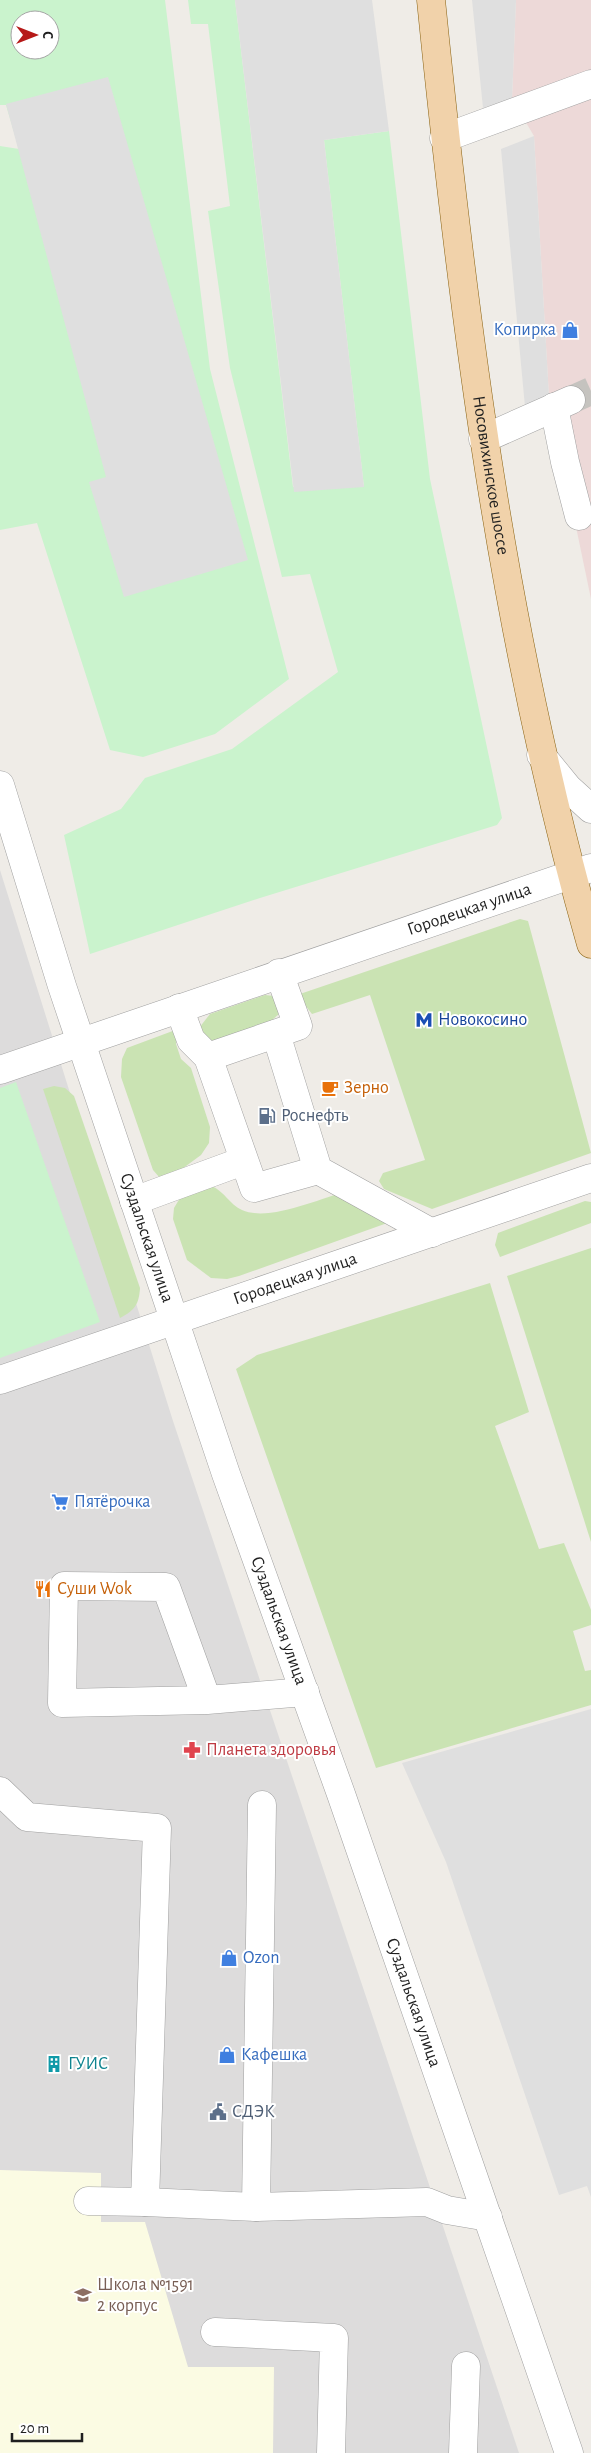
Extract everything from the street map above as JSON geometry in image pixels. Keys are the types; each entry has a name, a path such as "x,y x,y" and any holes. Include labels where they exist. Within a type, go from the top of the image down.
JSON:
{"main road":[{"name":"Носовихинское шоссе","path":"431,0 444,138 483,439 511,600 541,755 581,870 591,944"}],"street":[{"path":"444,138 591,84"},
{"path":"483,439 563,404 565,462 579,516"},
{"path":"541,755 568,788 591,809"},
{"name":"Суздальская улица","path":"0,785 80,1043 226,1474 305,1692 569,2453"},
{"name":"Городецкая улица","path":"0,1070 581,870"},
{"path":"208,1057 298,1026 280,973"},
{"path":"179,1008 191,1040 208,1057 254,1188 318,1170"},
{"path":"276,1034 318,1170 432,1233"},
{"path":"134,1201 243,1161"},
{"name":"Городецкая улица","path":"0,1380 591,1178"},
{"path":"207,1700 166,1587 64,1586 62,1703 207,1700 305,1692"},
{"path":"0,1791 27,1817 157,1828 145,2202"},
{"path":"256,2207 262,1805"},
{"path":"88,2201 256,2207 427,2202 447,2210 488,2217"},
{"path":"215,2332 334,2338 331,2453"},
{"path":"463,2453 466,2366"}],"shaded area":[{"path":"235,0 372,0 389,131 324,140 364,487 294,492"},
{"path":"472,0 516,0 512,99 483,108"},
{"path":"516,0 591,0 591,599 549,397 534,136 512,99"},
{"path":"108,77 248,560 124,597 89,482 106,477 6,104"},
{"path":"534,136 549,397 525,407 501,149"},
{"path":"0,870 173,1421 519,2453 0,2453"},
{"path":"591,1709 591,2197 587,2186 559,2195 446,1862 402,1763"},
{"name":"Школа №1591 2 корпус","path":"0,2170 101,2173 101,2222 145,2222 188,2367 274,2367 273,2453 0,2453"}],"green space":[{"path":"0,0 165,0 210,369 289,679 215,734 143,757 110,750 37,523 0,530 0,146 19,149 6,105 0,105"},
{"path":"188,0 235,0 293,487 364,487 324,140 389,131 430,479 502,818 497,825 260,898 90,954 64,835 121,809 145,778 232,749 338,672 310,574 282,577 230,368 208,211 230,206 208,24 191,24"},
{"path":"520,919 528,921 591,1153 432,1209 384,1189 379,1181 383,1173 425,1160 370,995 312,1014 297,995"},
{"path":"265,995 274,996 279,1014 271,1021 206,1044 199,1028 210,1014"},
{"path":"178,1029 176,1044 181,1059 191,1068 210,1127 209,1143 201,1155 171,1177 160,1178 153,1170 121,1077 122,1059 127,1048"},
{"path":"16,1082 100,1322 0,1358 0,1088"},
{"path":"54,1086 65,1088 74,1096 140,1288 139,1298 135,1306 120,1318 43,1089"},
{"path":"208,1184 219,1190 242,1210 253,1213 294,1208 347,1191 390,1222 239,1276 227,1279 211,1278 187,1260 173,1219 174,1208 180,1198"},
{"path":"585,1201 591,1202 591,1223 500,1257 495,1245 498,1233"},
{"path":"591,1248 591,1542 507,1276"},
{"path":"490,1283 529,1412 495,1426 539,1549 564,1543 591,1610 591,1625 573,1631 585,1671 591,1670 591,1705 376,1768 236,1369 257,1355"}],"tunnel":[{"path":"571,400 591,391"}],"place":[{"name":"Копирка","path":"570,330"},
{"name":"Новокосино","path":"424,1020"},
{"name":"Зерно","path":"330,1088"},
{"name":"Роснефть","path":"267,1116"},
{"name":"Пятёрочка","path":"60,1502"},
{"name":"Суши Wok","path":"43,1589"},
{"name":"Планета здоровья","path":"192,1750"},
{"name":"Ozon","path":"229,1958"},
{"name":"Кафешка","path":"227,2055"},
{"name":"ГУИС","path":"54,2064"},
{"name":"СДЭК","path":"218,2112"},
{"name":"Школа №1591 2 корпус","path":"83,2295"}]}
